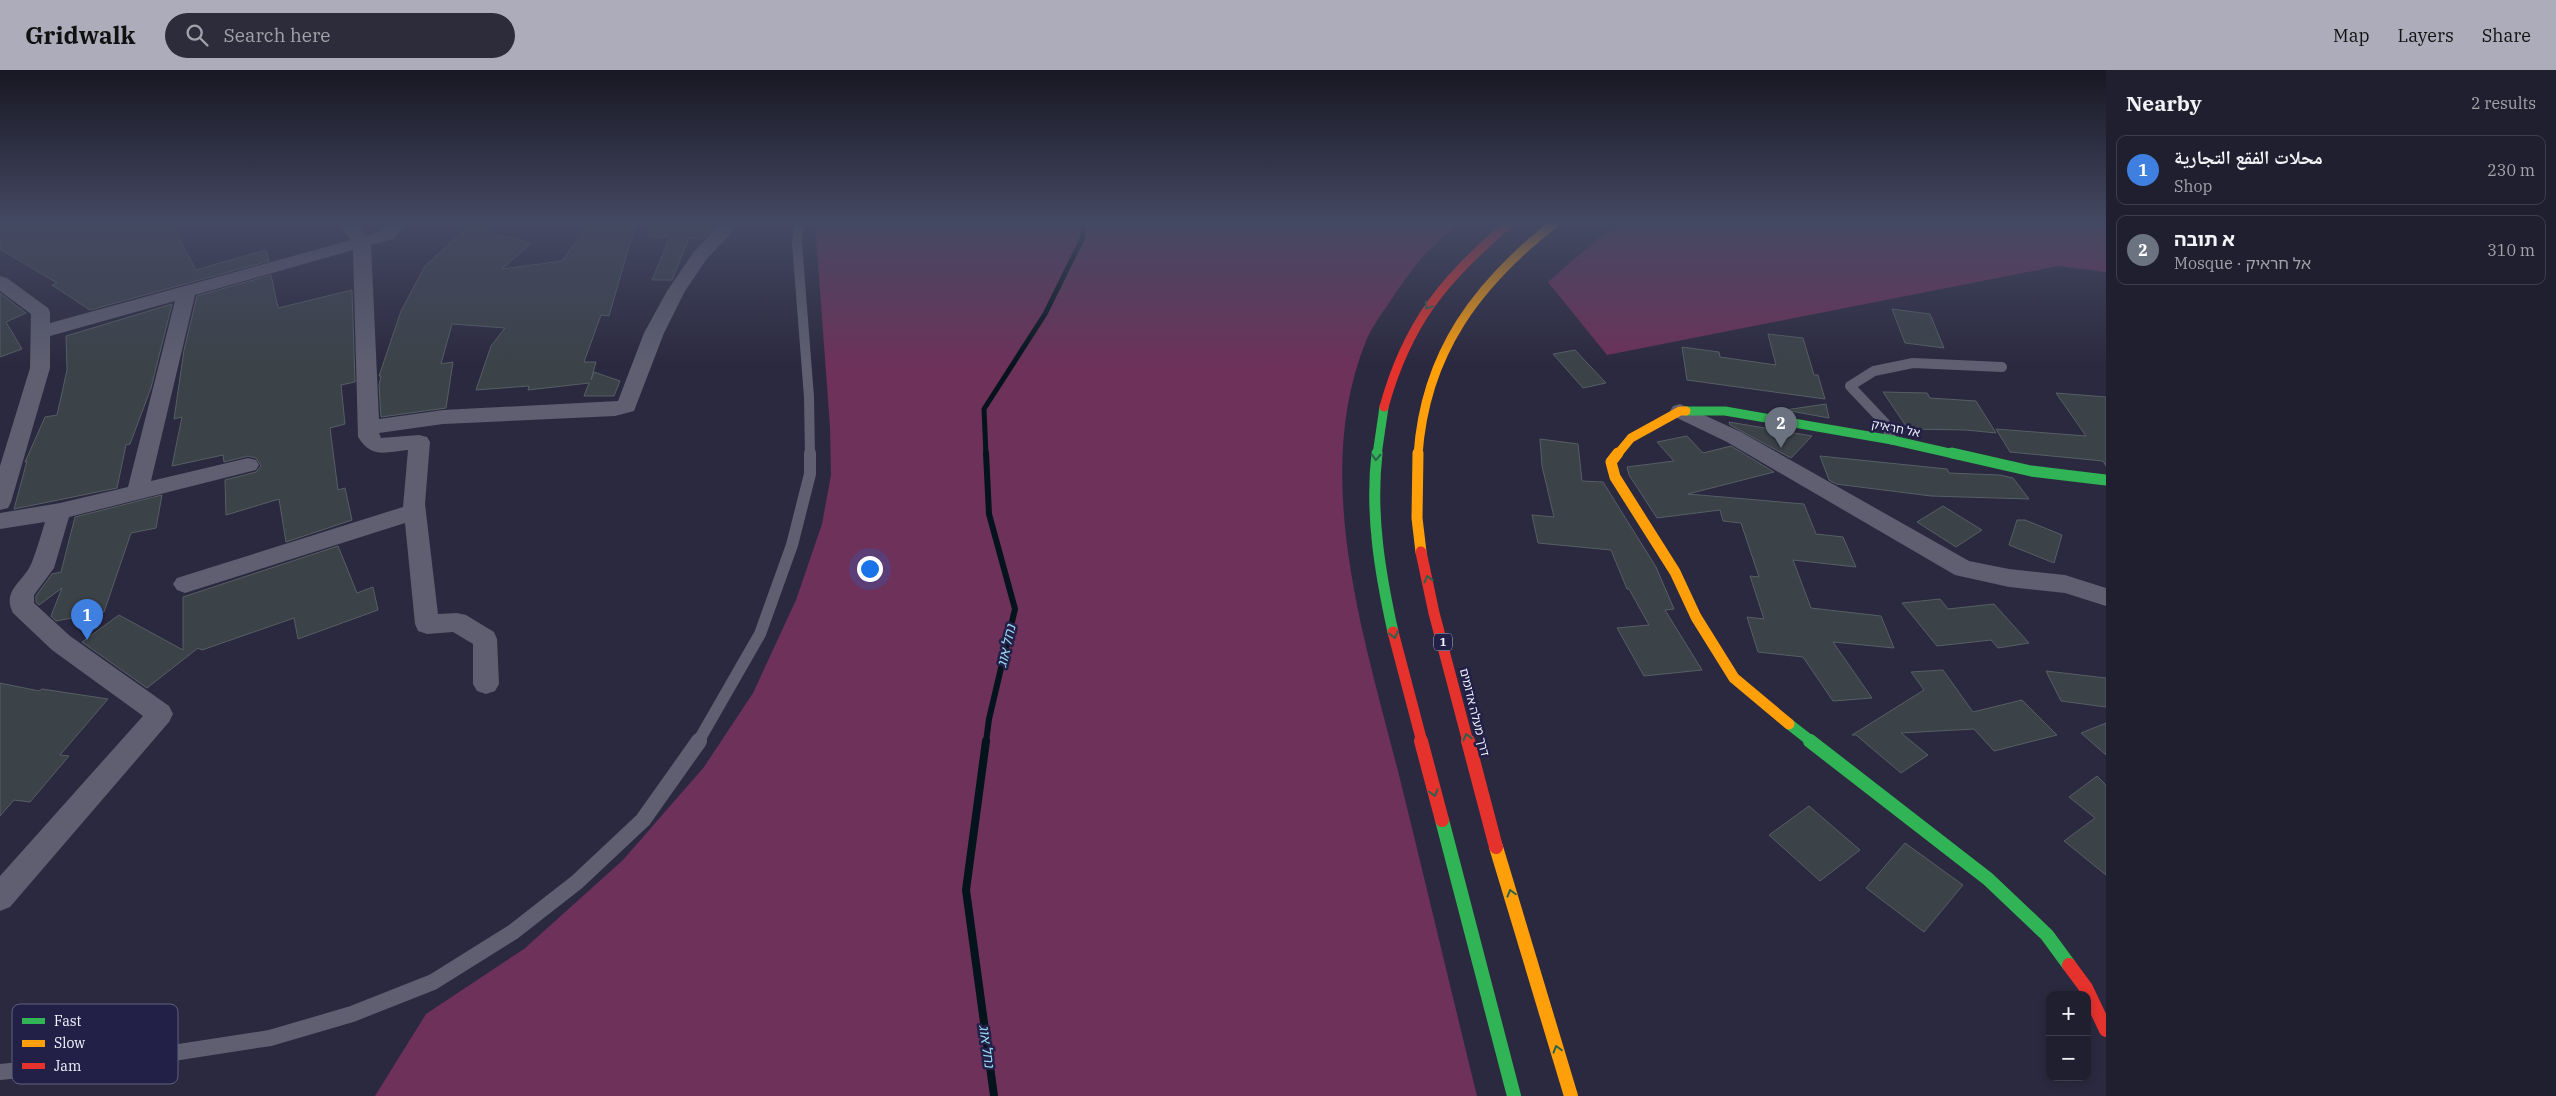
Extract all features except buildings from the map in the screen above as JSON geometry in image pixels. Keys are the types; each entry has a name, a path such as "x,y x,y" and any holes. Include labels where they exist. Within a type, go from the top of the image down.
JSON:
{"main road":[{"path":"1456,270 1444,282 1402,349 1377,432 1374,525 1387,606 1418,736 1514,1096"},
{"name":"דרך מעלה אדומים","path":"1498,270 1490,278 1460,320 1444,348 1425,408 1418,450 1415,499 1423,560 1478,782 1570,1096"},
{"path":"1680,411 1631,438 1611,462 1615,477 1675,572 1696,617 1734,678 1797,730 1988,878 2096,986 2106,1030"},
{"name":"אל חראיק","path":"1680,411 1725,411 1892,440 2031,471 2106,480"}],"street":[{"path":"40,332 264,270"},
{"path":"363,270 369,438 376,446 418,442 415,511 427,624 457,622 485,639 486,684"},
{"path":"369,430 390,423 443,417 616,409 628,406 654,333 676,291 690,270"},
{"path":"0,282 41,312 40,368 0,502"},
{"path":"137,492 186,292"},
{"path":"1680,411 1734,437 1838,499 1963,569 2009,578 2065,584 2106,598"},
{"path":"0,521 60,511 248,465"},
{"path":"0,897 160,714 61,643 22,606 22,593 42,568 60,511"},
{"path":"185,584 415,511"}],"lane":[{"path":"178,1052 270,1038 352,1014 433,982 513,932 576,882 643,820 692,752 760,634 792,544 810,474 809,397 799,270"},
{"path":"1892,440 1885,423 1850,386 1874,371 1913,363 2002,367"}],"shaded area":[{"path":"819,270 1412,270 1371,330 1350,394 1343,449 1343,504 1349,561 1372,673 1400,779 1477,1096 375,1096 426,1014 524,949 623,860 704,767 753,693 796,600 822,524 831,475 830,427"},
{"path":"1562,270 2038,270 1607,355 1548,282"},
{"path":"2089,270 2106,270 2106,272"}],"waterway":[{"name":"נחל אוג","path":"986,455 984,409 1045,314 1067,270"},
{"name":"נחל אוג","path":"986,453 989,514 1015,609 989,719 986,742"},
{"name":"נחל אוג","path":"986,741 966,890 994,1096"}],"traffic: fast":[{"path":"1384,407 1376,465 1375,520 1382,575 1393,632"},
{"path":"1686,411 1725,411 1892,440 2031,471 2106,480"},
{"path":"1789,724 1988,879 2047,935 2069,965"},
{"path":"1442,820 1514,1096"}],"traffic: slow":[{"path":"1421,552 1417,518 1416,483 1424,414 1433,380 1446,348 1463,317 1483,289 1500,270"},
{"path":"1686,411 1680,411 1631,438 1611,462 1615,477 1675,572 1696,617 1734,678 1789,724"},
{"path":"1496,847 1571,1096"}],"traffic: jam":[{"path":"1384,407 1392,378 1415,326 1448,281 1459,270"},
{"path":"1421,552 1434,613 1496,847"},
{"path":"1393,632 1442,820"},
{"path":"2069,965 2086,988 2106,1030"}],"place":[{"name":"א תובה","path":"1781,448"},
{"name":"محلات الفقع التجارية","path":"87,640"}]}
